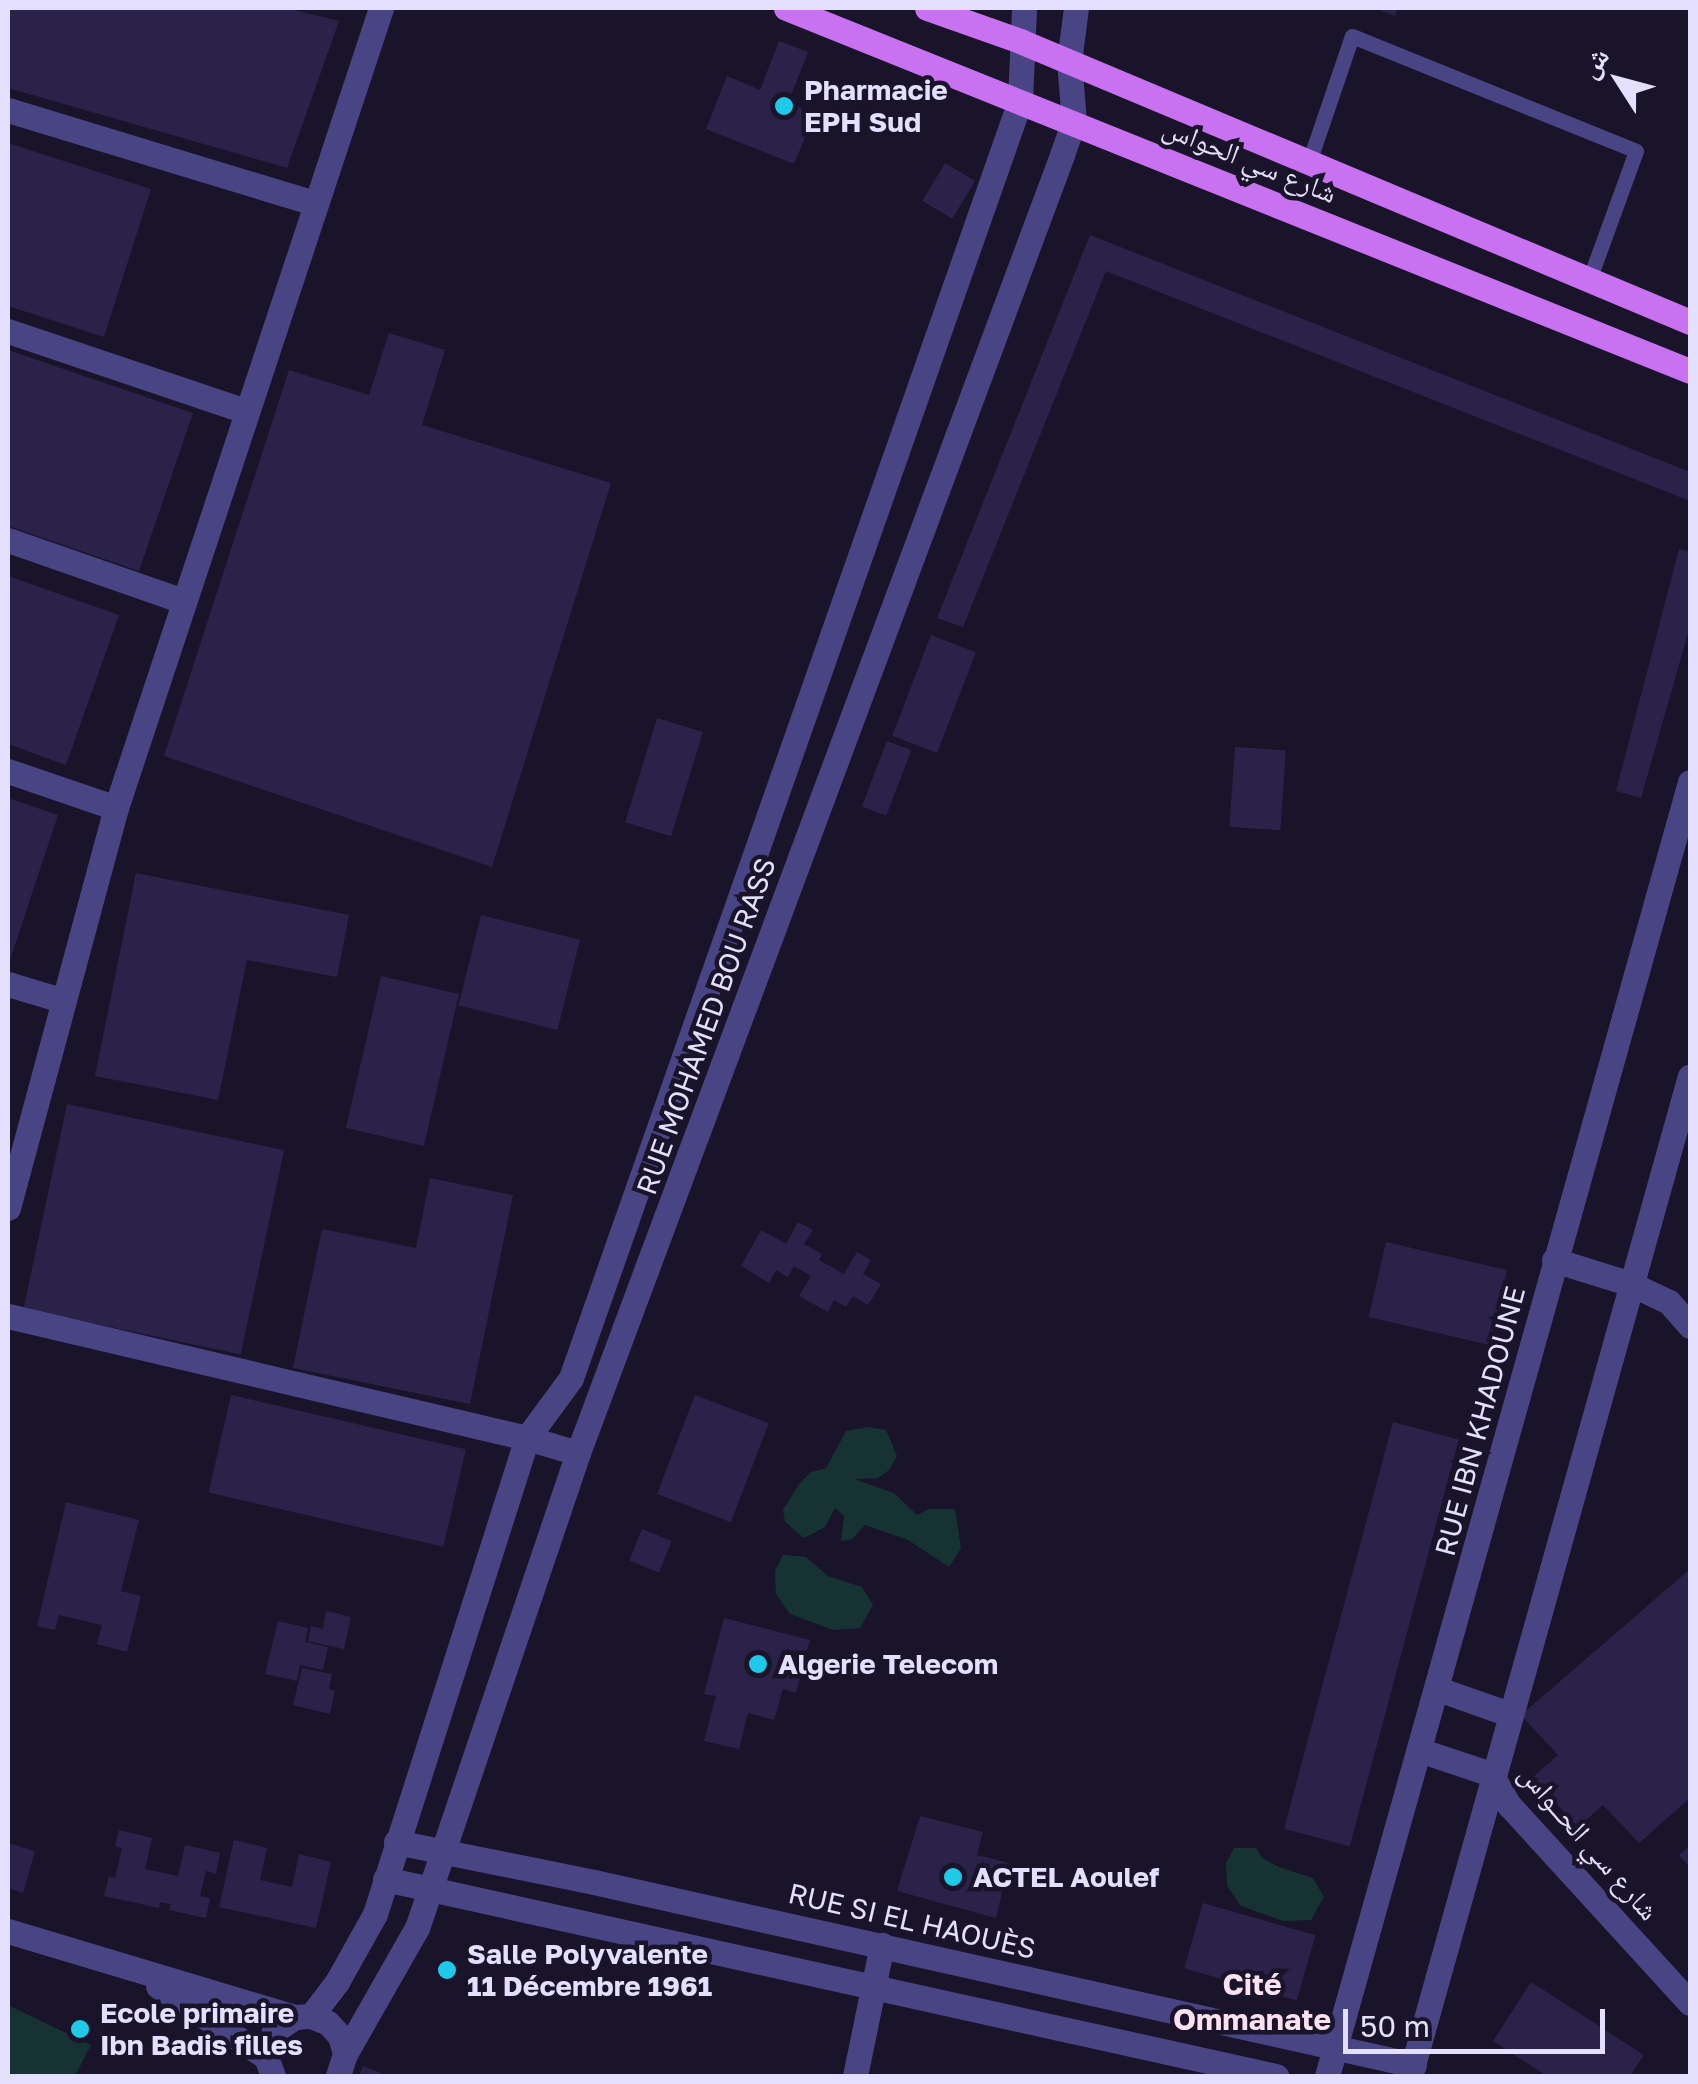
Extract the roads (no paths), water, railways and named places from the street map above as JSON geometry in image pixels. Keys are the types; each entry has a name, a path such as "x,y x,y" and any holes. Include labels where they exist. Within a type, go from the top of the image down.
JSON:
{"main road":[{"name":"شارع سي الحواس","path":"786,8 1690,370"},
{"name":"شارع سي الحواس","path":"926,8 1020,41 1690,322"}],"street":[{"path":"8,1208 16,1139 116,808 381,8"},
{"name":"RUE MOHAMED BOU RASS","path":"267,2069 274,2032 304,2016 338,1982 375,1914 528,1438 570,1378 1020,101 1024,8"},
{"name":"RUE MOHAMED BOU RASS","path":"341,2065 417,1928 578,1453 1074,121 1070,62 1076,8"},
{"path":"8,110 314,202"},
{"path":"8,331 246,411"},
{"path":"8,540 182,600"},
{"path":"8,771 116,808"},
{"name":"RUE IBN KHADOUNE","path":"1327,2076 1422,1751 1554,1260 1690,782"},
{"path":"8,984 61,1000"},
{"path":"1412,2071 1491,1774 1690,1076"},
{"path":"1554,1260 1631,1284 1670,1302 1690,1326"},
{"path":"8,1316 578,1453"},
{"path":"1438,1689 1509,1714"},
{"name":"شارع سي الحــواس","path":"1422,1751 1491,1774 1509,1805 1690,2003"},
{"name":"RUE SI EL HAOUÈS","path":"396,1842 1336,2046 1412,2071"},
{"path":"385,1879 1276,2076"},
{"path":"8,1931 137,1972 304,2016 335,2029 341,2065"},
{"path":"855,2076 882,1945"},
{"path":"137,1972 267,2069"},
{"path":"997,2015 1005,1973"}],"lane":[{"path":"1308,165 1352,36 1636,151 1589,280"}],"place":[{"name":"Pharmacie EPH Sud","path":"784,106"},
{"name":"Algerie Telecom","path":"758,1664"},
{"name":"ACTEL Aoulef","path":"953,1877"},
{"name":"Salle Polyvalente 11 Décembre 1961","path":"447,1970"},
{"name":"Ecole primaire Ibn Badis filles","path":"80,2029"}],"district":[{"name":"Cité Ommanate","path":"1252,2001"}]}
